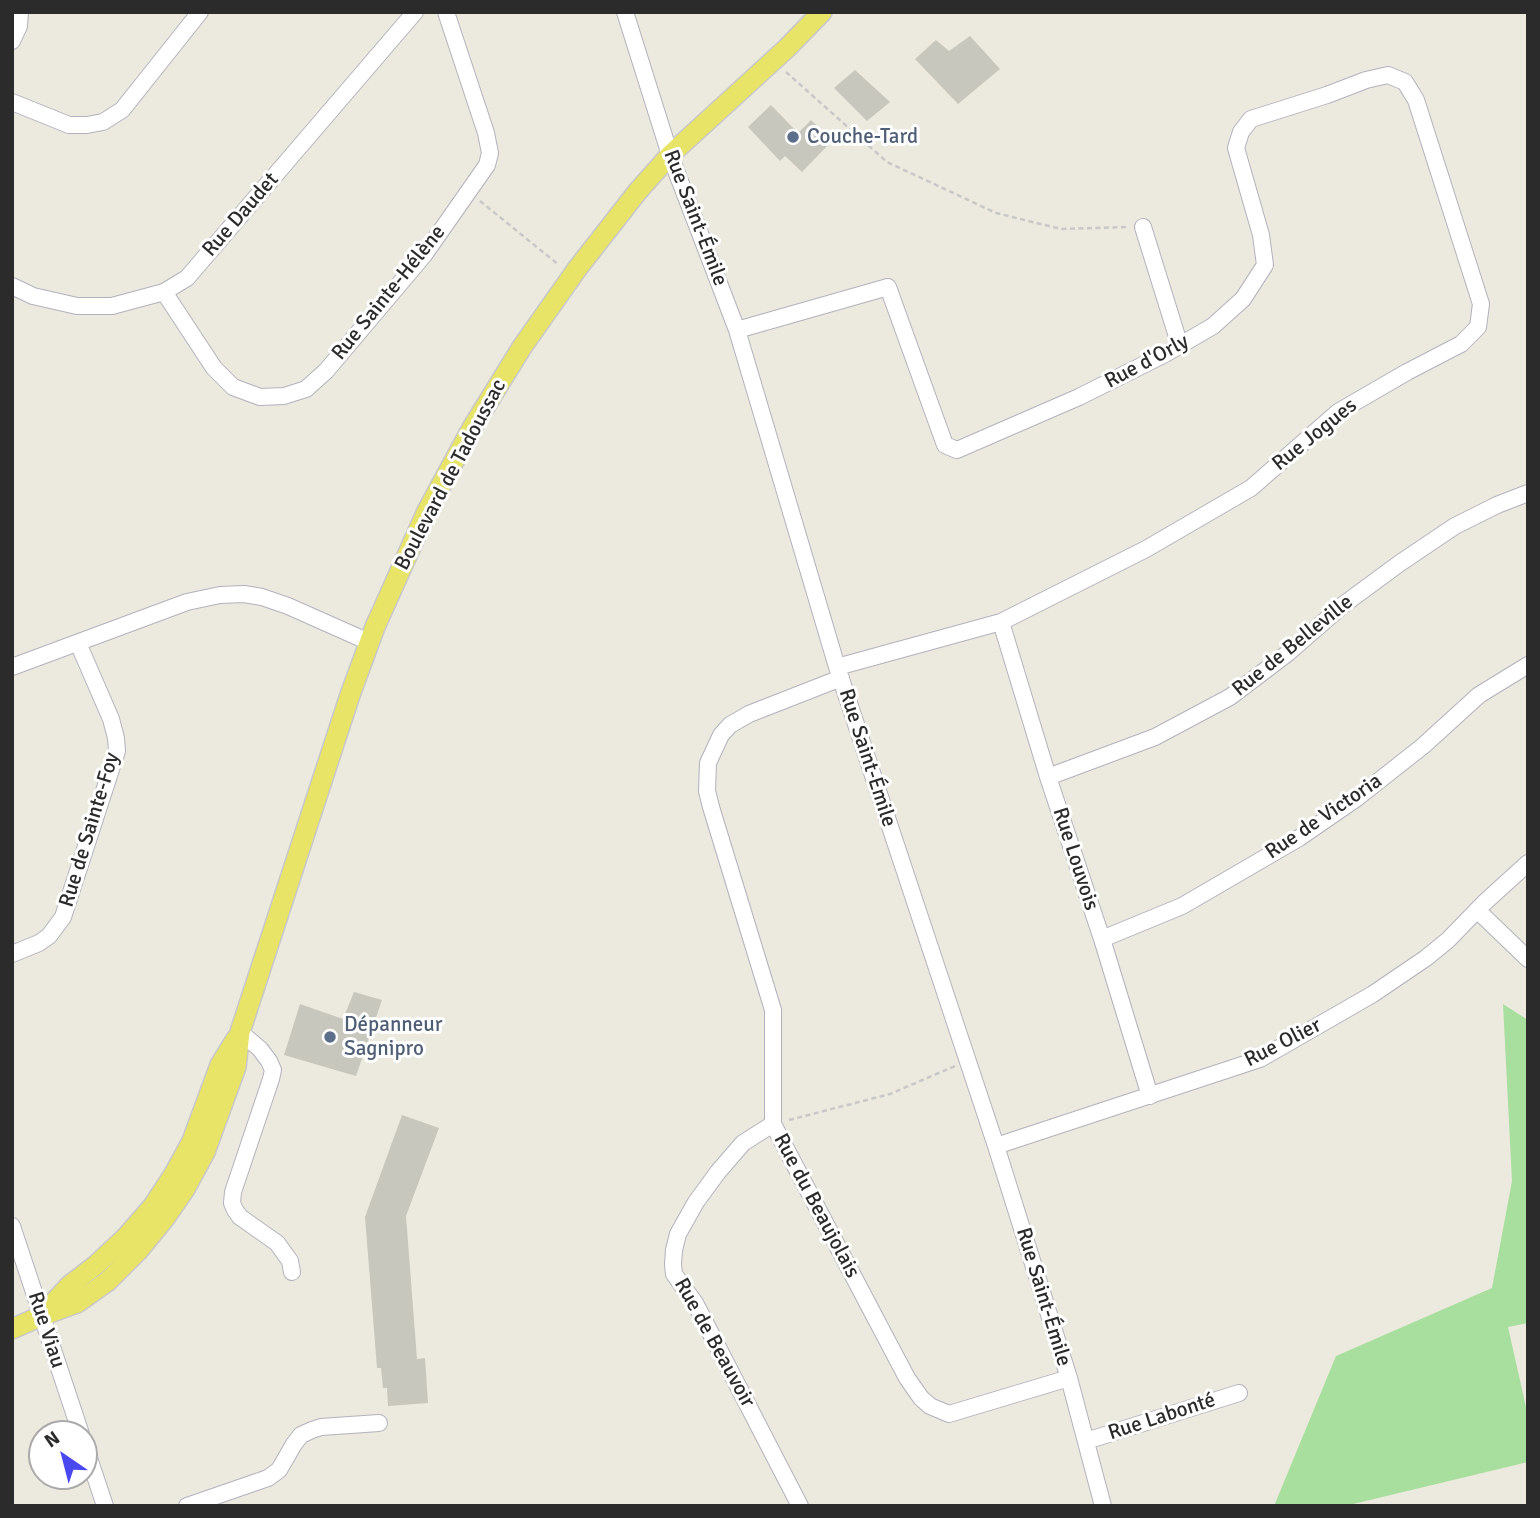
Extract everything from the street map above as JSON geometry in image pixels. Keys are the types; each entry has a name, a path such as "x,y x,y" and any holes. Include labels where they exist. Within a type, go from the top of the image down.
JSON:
{"main road":[{"name":"Boulevard de Tadoussac","path":"12,1329 41,1316 70,1285 126,1237 153,1206 192,1141 220,1065 240,1032 349,695 369,642 427,511 472,428 572,276 638,191 670,155 774,61 822,12"}],"street":[{"path":"12,41 19,26 20,12"},
{"path":"12,102 69,125 103,122 122,110 200,12"},
{"name":"Rue Daudet","path":"12,286 33,296 78,306 112,306 164,292 187,278 415,12"},
{"name":"Rue Sainte-Hélène","path":"164,292 202,352 233,387 260,397 284,396 306,389 326,372 424,255 487,165 490,153 486,133 446,12"},
{"name":"Rue Saint-Émile","path":"625,12 670,155 737,330 839,673 996,1146 1069,1378 1103,1506"},
{"name":"Rue Jogues","path":"839,673 1001,622 1146,550 1251,488 1338,412 1406,372 1461,344 1478,327 1481,304 1416,100 1405,82 1388,75 1366,80 1327,95"},
{"name":"Rue d'Orly","path":"737,330 888,287 945,445 957,450 1079,397 1180,346 1213,326 1243,299 1265,265 1261,235 1236,148 1241,132 1251,118 1327,95"},
{"path":"1143,227 1180,346"},
{"name":"Rue de Belleville","path":"1048,777 1155,737 1230,697 1288,653 1343,605 1400,563 1455,527 1497,505 1528,493"},
{"path":"12,667 187,602 220,595 244,594 262,597 369,642"},
{"name":"Rue Louvois","path":"1001,622 1150,1096"},
{"name":"Rue de Sainte-Foy","path":"12,954 49,936 63,917 117,751 111,719 78,643"},
{"name":"Rue de Victoria","path":"1102,939 1182,906 1299,838 1357,798 1423,746 1479,695 1528,665"},
{"name":"Rue du Beaujolais","path":"839,673 730,725 721,735 708,763 707,791 711,807 773,1010 773,1124 907,1378 930,1406 949,1414 1069,1378"},
{"name":"Rue Olier","path":"996,1146 1260,1059 1403,975 1448,940 1528,863"},
{"path":"1477,910 1528,959"},
{"path":"240,1032 260,1049 269,1060 272,1070 233,1192 232,1203 240,1217 277,1244 290,1261 292,1272"},
{"name":"Rue de Beauvoir","path":"773,1124 743,1143 696,1202 678,1234 673,1264 674,1274 695,1303 800,1506"},
{"name":"Rue Viau","path":"12,1226 76,1420"},
{"name":"Rue Labonté","path":"1086,1441 1239,1393"},
{"path":"187,1506 268,1478 279,1470 301,1435 312,1430 379,1423"},
{"path":"98,1485 105,1506"}],"path":[{"path":"774,61 887,162 996,213 1061,229 1143,227"},
{"path":"469,192 572,276"},
{"path":"773,1124 890,1094 968,1061"}],"green space":[{"path":"1503,1004 1528,1020 1528,1323 1508,1327 1528,1416 1528,1462 1345,1506 1274,1506 1336,1356 1492,1288 1512,1181"}],"building":[{"path":"970,36 1000,69 958,104 915,59 936,40 949,51"},
{"path":"855,70 890,102 867,121 834,88"},
{"name":"Couche-Tard","path":"771,105 798,133 811,120 832,141 802,172 785,156 780,161 748,127"},
{"name":"Dépanneur Sagnipro","path":"354,992 382,1000 356,1076 284,1055 300,1004 343,1019"},
{"path":"402,1115 439,1128 406,1216 417,1359 425,1358 428,1403 388,1406 387,1388 383,1388 381,1368 377,1368 365,1217"}],"place":[{"name":"Couche-Tard","path":"793,137"},
{"name":"Dépanneur Sagnipro","path":"330,1037"}]}
